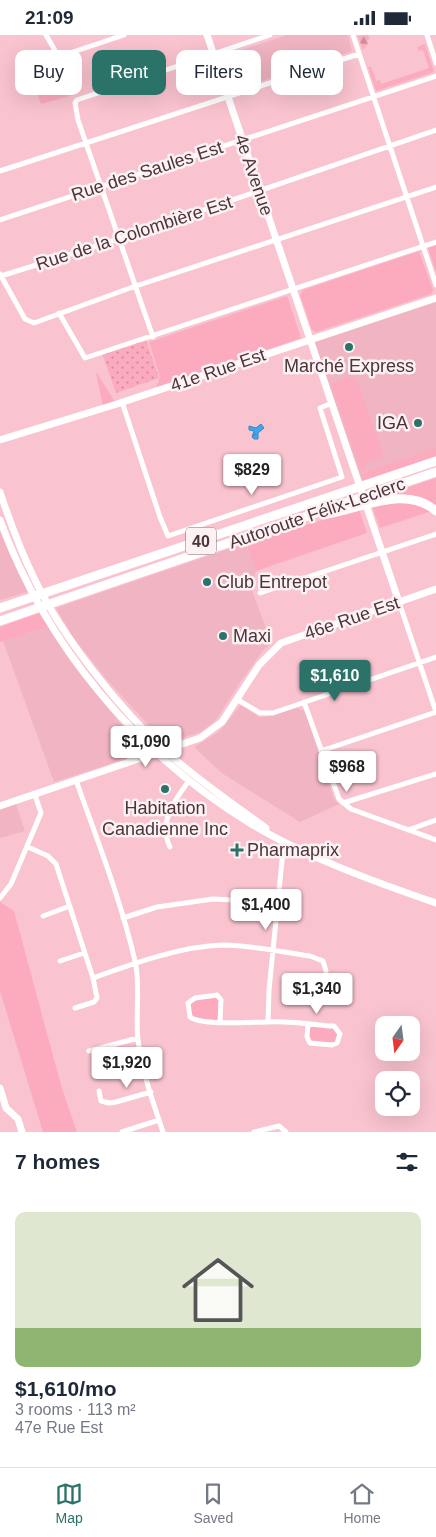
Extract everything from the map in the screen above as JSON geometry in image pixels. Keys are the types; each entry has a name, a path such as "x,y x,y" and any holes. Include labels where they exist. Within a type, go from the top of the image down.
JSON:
{"highway":[{"name":"Autoroute Félix-Leclerc","path":"0,621 23,615 304,517 347,501 379,481 436,461"},
{"name":"Autoroute Félix-Leclerc","path":"0,607 436,472"},
{"path":"347,501 398,499 415,501 436,511"},
{"path":"0,625 23,615"}],"street":[{"path":"46,35 57,54 61,56 124,35"},
{"name":"4e Avenue","path":"207,35 213,50"},
{"path":"226,50 270,35"},
{"path":"353,35 436,285"},
{"path":"427,35 436,63"},
{"path":"0,171 359,54"},
{"path":"153,337 86,143 75,105 77,100 176,67"},
{"name":"Rue des Saules Est","path":"0,219 436,76"},
{"name":"4e Avenue","path":"227,95 398,601"},
{"name":"Rue de la Colombière Est","path":"0,275 119,239 436,129"},
{"path":"0,275 28,322 34,323 135,287 436,187"},
{"path":"59,313 84,358 293,291 436,242"},
{"name":"41e Rue Est","path":"0,441 436,298"},
{"path":"122,402 168,536 342,477 320,408 332,403"},
{"path":"0,492 13,531 64,644 102,696 133,731 155,752 188,782 250,823 284,841 370,880 436,903"},
{"path":"0,520 27,583 108,688 138,723 164,750 206,785 284,841"},
{"path":"260,593 436,534"},
{"name":"46e Rue Est","path":"0,806 208,733 222,722 267,655 282,643 436,589"},
{"path":"321,751 436,712 398,601"},
{"path":"238,699 266,714 273,713 436,657"},
{"path":"304,702 339,799 359,812 436,840"},
{"path":"128,762 139,748 133,731"},
{"path":"344,803 436,774"},
{"path":"76,780 123,918 136,963 139,1010 138,1038 143,1066 163,1132"},
{"path":"170,847 166,837 168,813 172,802 188,782"},
{"path":"0,898 11,883 41,813 35,795"},
{"path":"407,830 436,820"},
{"path":"268,1022 269,990 284,841"},
{"path":"28,847 48,855 56,864 93,978 97,998 94,1002 75,1008"},
{"path":"123,918 157,907 213,899 278,902"},
{"path":"44,915 70,906"},
{"path":"93,978 136,963 223,945 274,951 316,959 323,961 326,971"},
{"path":"60,961 84,953"},
{"path":"220,1022 221,1000 217,995 195,998 188,1003 188,1014 193,1020 220,1022 308,1024 337,1028 340,1034 337,1043 332,1045 310,1043 307,1037 308,1024"},
{"path":"89,1051 138,1038"},
{"path":"0,1088 3,1108 18,1119 22,1132"},
{"path":"99,1091 101,1101 109,1103 151,1092"},
{"path":"122,1132 159,1120"},
{"path":"254,1132 279,1126 286,1132"}],"shaded area":[{"path":"287,35 348,35 352,51 343,54 343,50 271,50 271,78 261,81 261,50 242,50"},
{"path":"436,298 436,461 359,482 310,340"},
{"path":"0,522 27,592 0,600"},
{"path":"246,543 256,571 251,588 272,644 264,649 216,720 201,732 165,743 107,680 73,637 56,608"},
{"path":"48,627 72,663 135,742 136,748 133,753 110,764 54,782 3,641"},
{"path":"241,705 259,717 297,708 305,711 334,799 339,804 300,822 223,774 194,747 219,732"},
{"path":"15,801 25,831 0,838 0,806"}],"green space":[{"path":"368,35 370,39 367,40 368,44 363,50 358,36"},
{"path":"425,44 434,72 376,91 368,67 371,67 376,81 380,80 381,84 429,68 423,50 419,51 417,47"},
{"path":"38,95 72,95 41,104"},
{"path":"436,245 436,272 428,248"},
{"path":"419,251 433,290 431,294 316,332 312,330 300,295 303,290"},
{"path":"287,296 301,338 156,388 160,377 149,342"},
{"path":"146,340 159,378 116,393 102,353"},
{"path":"97,373 115,402 103,406"},
{"path":"354,377 357,380 384,457 365,464 366,468 362,472 331,384"},
{"path":"436,448 436,456 364,480 362,476 368,471"},
{"path":"436,478 436,507 418,497 386,498 385,495"},
{"path":"399,502 416,503 432,511 380,528 372,506"},
{"path":"359,509 367,533 256,571 246,543"},
{"path":"39,613 48,627 0,642 0,627"},
{"path":"0,902 14,911 62,1089 77,1132 43,1132 0,991"},
{"path":"220,997 220,1022 193,1020 188,1003"},
{"path":"308,1024 330,1026 339,1030 335,1045 308,1040"}],"water":[{"path":"261,424 264,428 258,433 258,439 254,439 252,437 254,431 249,430 249,426 256,428"}],"place":[{"name":"Marché Express","path":"349,347"},
{"name":"IGA","path":"418,423"},
{"name":"Club Entrepot","path":"207,582"},
{"name":"Maxi","path":"223,636"},
{"name":"Habitation Canadienne Inc","path":"165,789"},
{"name":"Pharmaprix","path":"237,850"}]}
